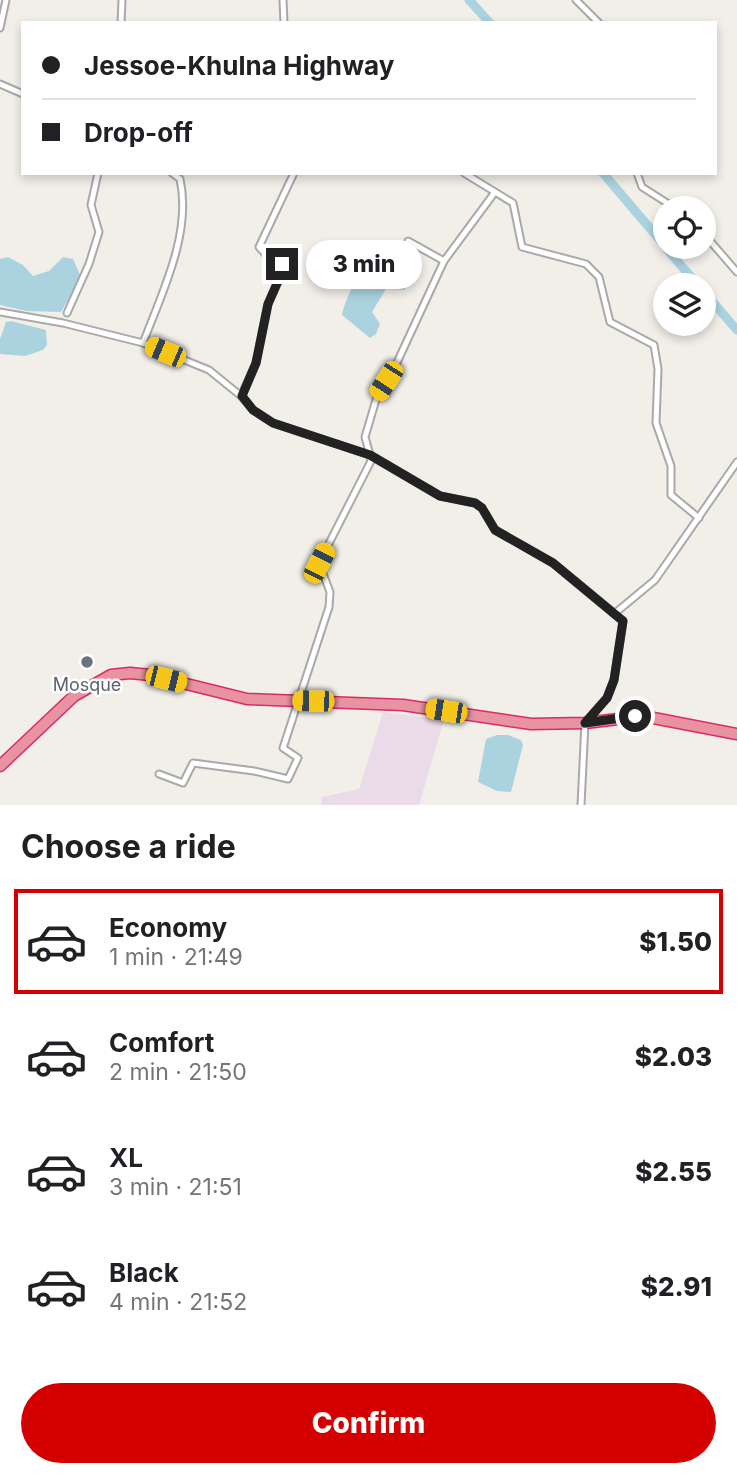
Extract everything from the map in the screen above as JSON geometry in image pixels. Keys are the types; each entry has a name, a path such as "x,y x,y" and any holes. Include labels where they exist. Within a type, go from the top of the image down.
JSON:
{"highway":[{"path":"0,766 61,706 94,683 117,674 150,675 247,699 402,705 523,723 585,723 643,716 737,734"}],"street":[{"path":"0,28 6,0"},
{"path":"121,21 122,0"},
{"path":"283,0 284,21"},
{"path":"576,0 597,21"},
{"path":"0,84 21,93"},
{"path":"66,313 89,264 99,232 91,205 98,175"},
{"path":"144,343 166,281 181,225 184,196 180,179 175,175"},
{"path":"242,396 256,363 265,316 283,270 282,264 267,256 259,247 293,175"},
{"path":"467,175 513,203 522,247 586,264 599,277 610,323 654,345 658,369 656,423 671,466 671,495 699,518"},
{"path":"638,175 642,187 656,196"},
{"path":"159,774 183,783 193,763 254,771 288,779 298,758 283,748 329,607 330,592 319,563 371,461 365,437 378,393 394,369 444,261 495,192"},
{"path":"408,241 444,261"},
{"path":"716,248 737,272"},
{"path":"1,314 64,323 144,343 209,370 242,396 253,410 273,423 370,455 440,496 475,503 482,508 495,530 553,563 623,621 614,680 607,698 585,723 581,805"},
{"path":"614,614 655,580 737,461"}],"shaded area":[{"path":"383,712 444,720 419,805 321,805 322,797 359,789"}],"water":[{"path":"8,257 23,265 33,276 49,271 63,257 73,259 81,277 61,312 26,311 0,305 0,259"},
{"path":"371,266 406,283 405,290 386,289 372,312 380,324 376,334 370,338 342,315 352,288 361,274"},
{"path":"6,322 46,330 47,345 43,350 25,356 0,354 0,339"},
{"path":"508,735 521,740 523,745 511,792 497,791 478,782 486,739"}],"waterway":[{"path":"469,0 488,21"},
{"path":"605,175 653,232"},
{"path":"675,259 688,273"},
{"path":"716,306 737,330"}],"place":[{"name":"Mosque","path":"87,662"}],"route":[{"path":"282,264 283,270 268,304 256,363 242,396 253,410 273,423 370,455 440,496 475,503 482,508 495,530 553,563 623,621 614,680 607,698 585,723 635,716"}]}
